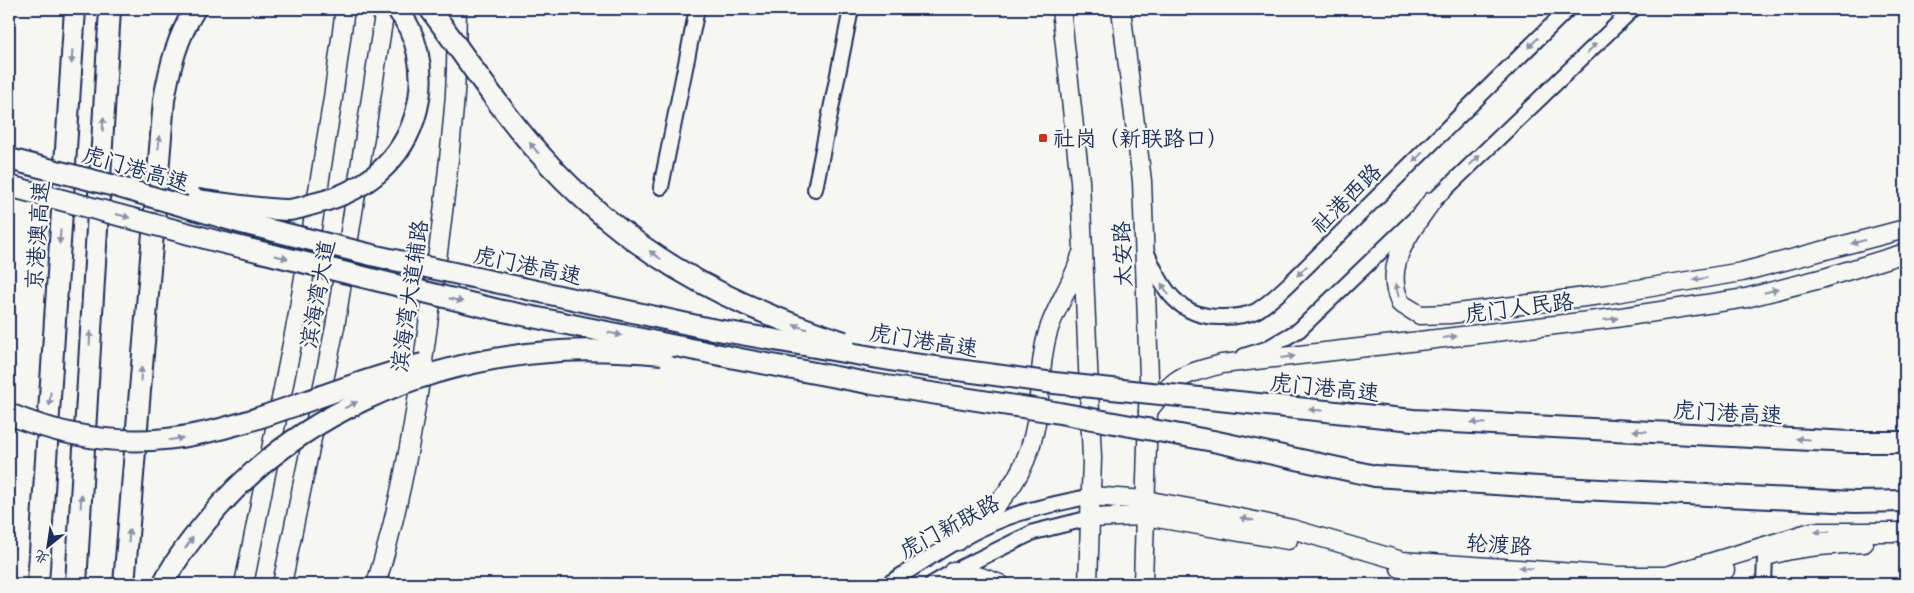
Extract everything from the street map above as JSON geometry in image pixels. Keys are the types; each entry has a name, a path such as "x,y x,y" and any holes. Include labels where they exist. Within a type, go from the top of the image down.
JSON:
{"highway":[{"name":"京港澳高速","path":"38,584 75,9"},
{"path":"76,584 110,9"},
{"path":"124,584 164,100 170,64 178,39 195,9"},
{"path":"115,186 200,200 289,210 350,193 372,179 392,161 407,138 417,114 421,87 419,61 412,35 397,9"},
{"path":"430,9 536,151 579,195 626,235 677,270 731,300 788,323 913,364"},
{"name":"虎门港高速","path":"9,159 115,186 238,222 376,256 706,328 913,364 1054,383 1413,420 1851,442 1905,442"},
{"path":"9,186 216,241 498,310 873,384 1054,412 1194,438 1376,476 1538,487 1856,502 1905,500"},
{"path":"9,414 58,432 85,438 131,442 168,440 195,436 267,416 365,380 450,357 507,351 561,351 640,352 740,359"},
{"path":"163,584 191,540 220,504 261,465 290,442 329,416 372,395 415,379 498,360 561,351"}],"main road":[{"name":"滨海湾大道","path":"244,584 303,280 333,98 345,9"},
{"name":"滨海湾大道","path":"282,584 341,288 370,110 384,9"},
{"name":"滨海湾大道辅路","path":"376,584 392,531 412,434 441,232 454,105 457,9"},
{"name":"太安路","path":"1061,9 1080,181 1092,458 1088,584"},
{"name":"太安路","path":"1121,9 1142,181 1145,247 1148,410 1143,584"},
{"name":"虎门人民路","path":"1432,201 1414,227 1398,257 1395,284 1400,303 1420,315 1450,314 1609,294 1742,272 1905,228"},
{"path":"958,541 987,516 1008,494 1024,467 1036,424 1048,332 1080,262 1083,247"},
{"name":"虎门人民路","path":"1148,410 1169,384 1188,373 1222,364 1615,318 1746,298 1824,278 1905,253"},
{"name":"轮渡路","path":"1091,496 1283,538 1432,576 1553,584"},
{"name":"轮渡路","path":"1090,518 1145,508 1292,529 1402,560 1618,576 1666,576 1810,532 1905,532"},
{"path":"1681,584 1784,550 1818,545 1905,542"},
{"path":"954,571 1000,584"}],"street":[{"path":"662,188 697,9"},
{"path":"815,189 851,9"},
{"name":"社港西路","path":"1145,247 1155,272 1169,296 1188,311 1212,318 1237,317 1256,311 1289,284 1568,9"},
{"path":"1222,364 1266,349 1299,330 1633,9"},
{"name":"虎门新联路","path":"888,584 988,525 1026,511 1091,496"},
{"name":"虎门新联路","path":"932,584 954,571 1034,532 1090,518"},
{"path":"1764,584 1765,556"}],"place":[{"name":"社岗（新联路口）","path":"1043,138"}]}
